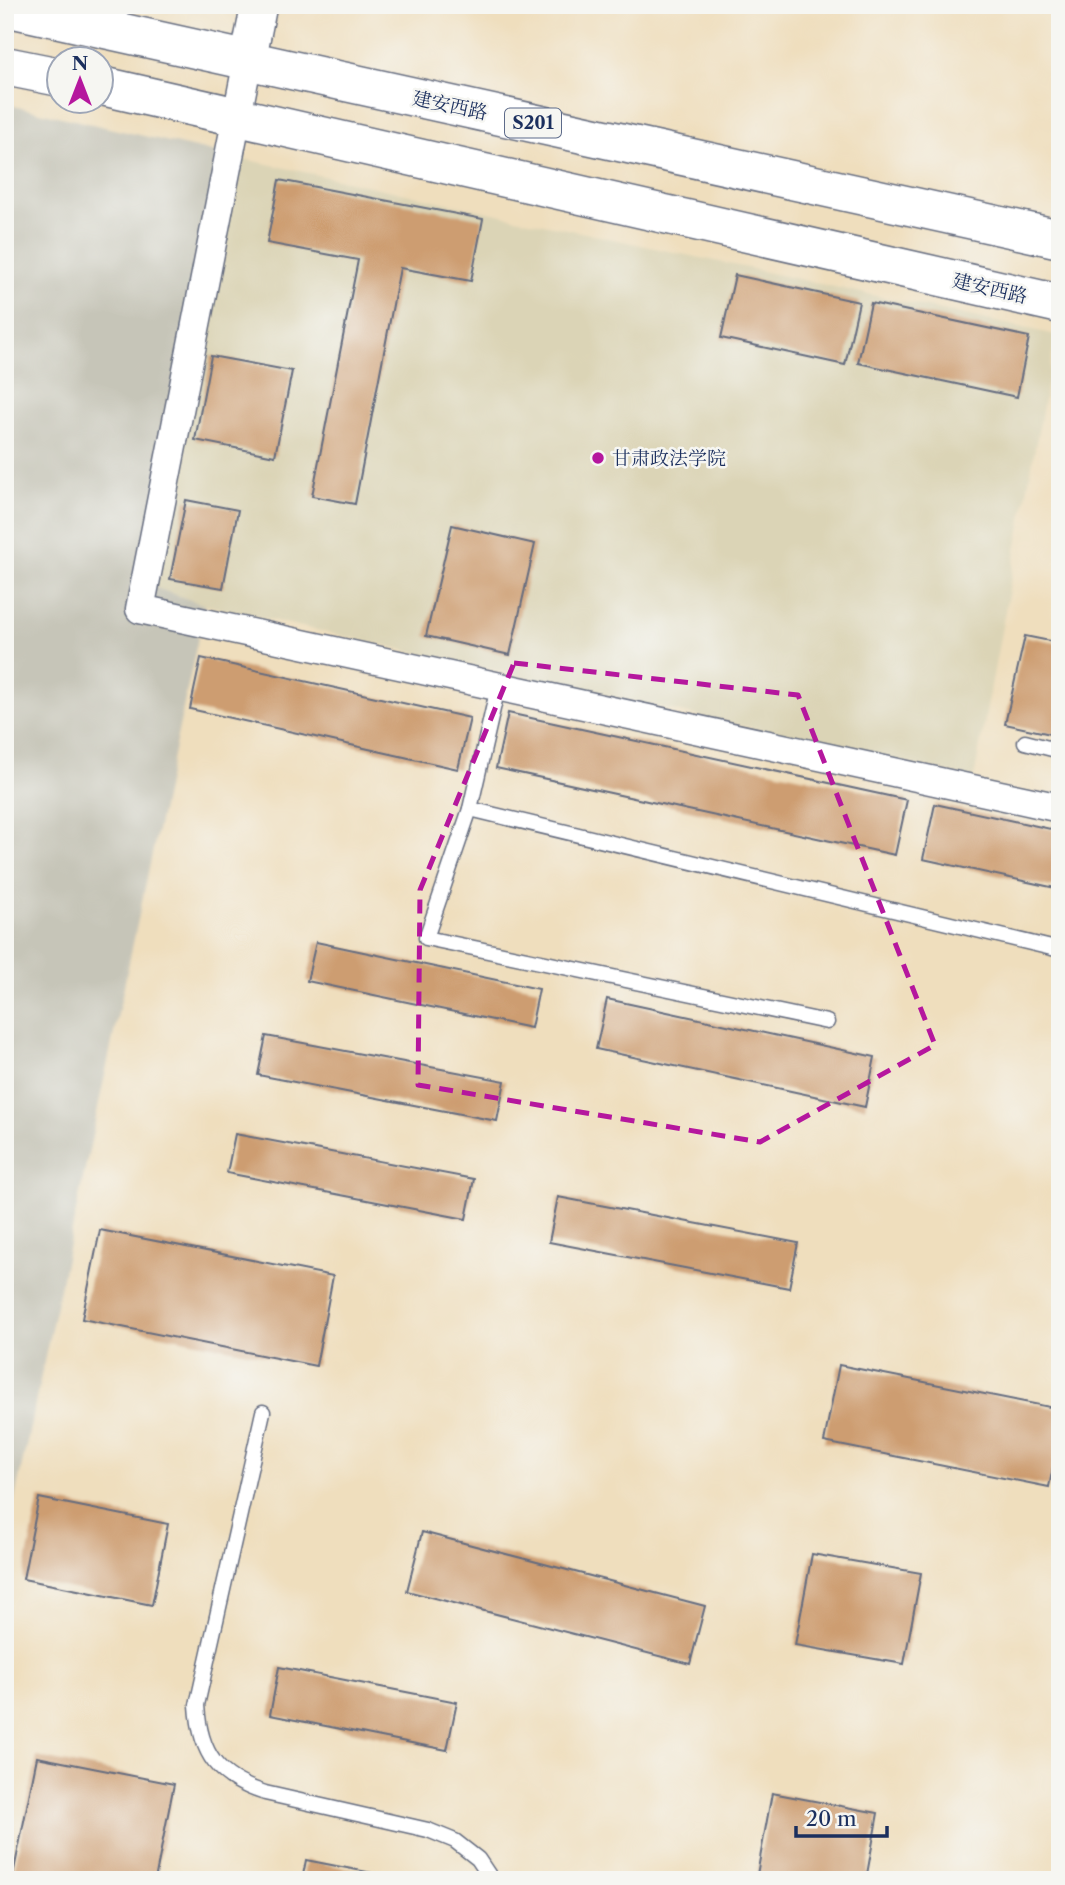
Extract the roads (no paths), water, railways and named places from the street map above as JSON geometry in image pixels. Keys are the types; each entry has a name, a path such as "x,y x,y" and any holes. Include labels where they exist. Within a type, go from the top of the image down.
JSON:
{"main road":[{"name":"建安西路","path":"5,6 1060,239"},
{"path":"5,66 46,74"},
{"name":"建安西路","path":"116,89 1060,304"}],"street":[{"path":"259,5 141,609 1060,808"}],"lane":[{"path":"498,687 470,809 426,938 827,1022"},
{"path":"1025,742 1060,751"},
{"path":"470,809 1060,950"},
{"path":"263,1412 197,1705 198,1730 207,1752 222,1772 242,1786 428,1830 455,1840 478,1859 492,1880"}],"place":[{"name":"甘肃政法学院","path":"598,458"}]}
